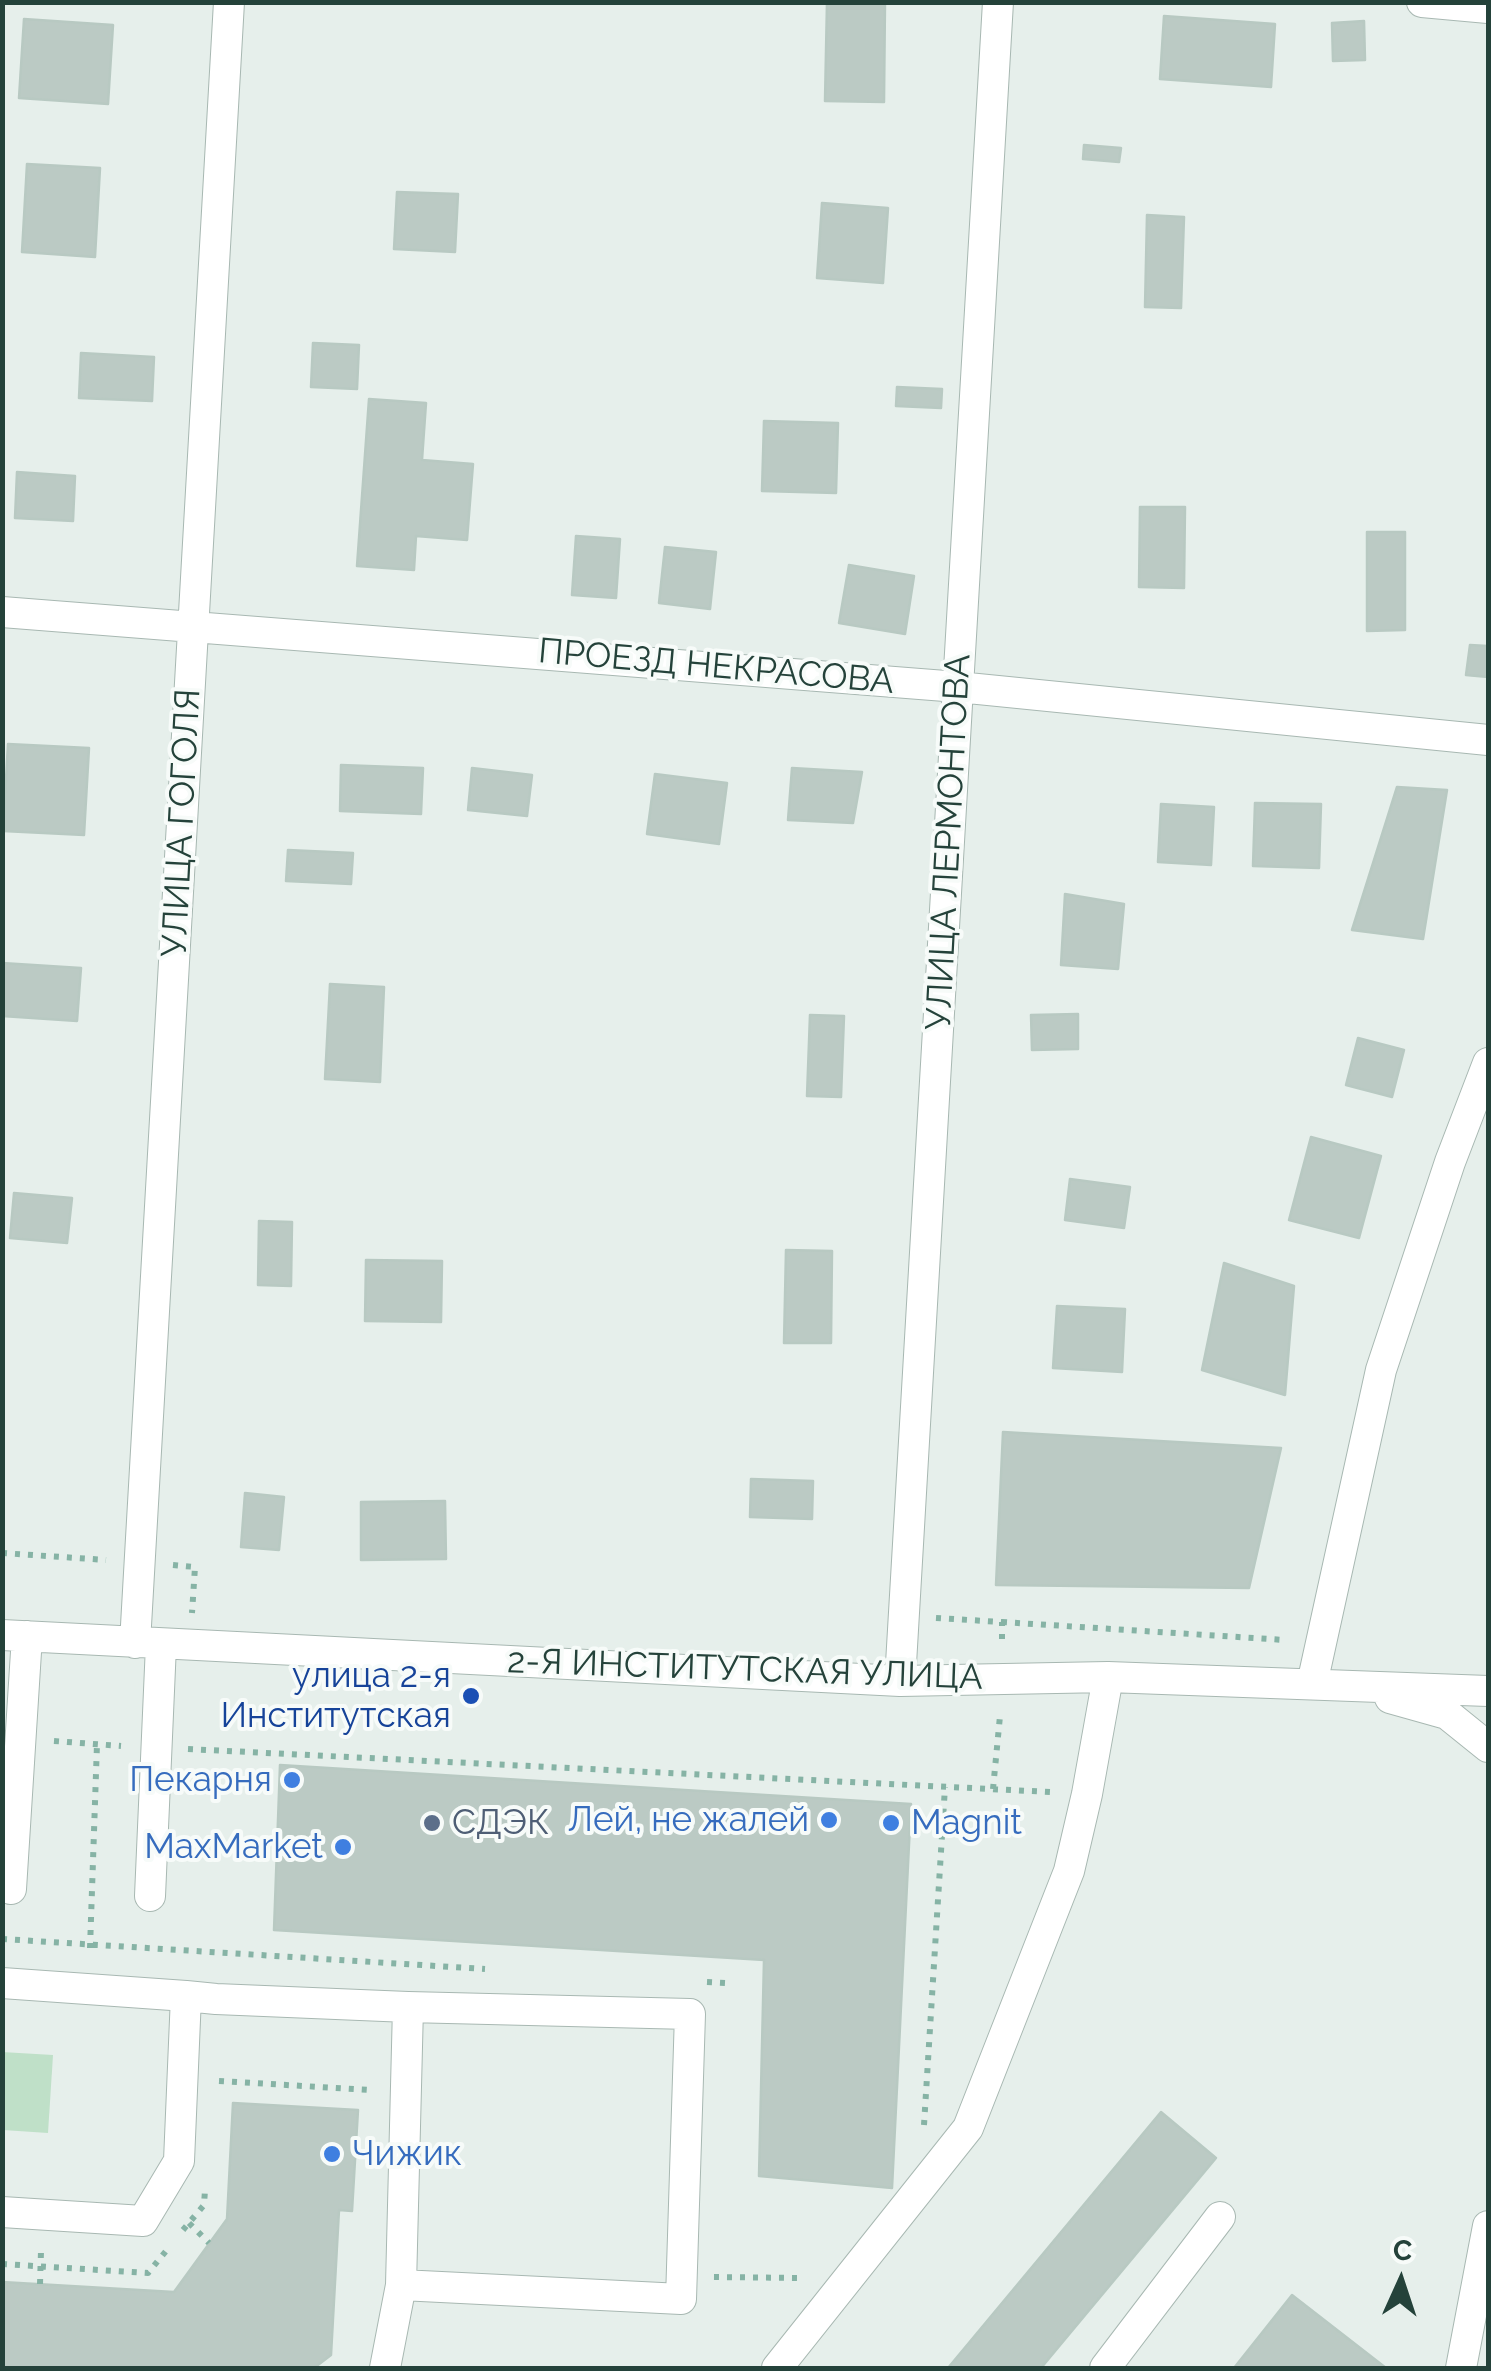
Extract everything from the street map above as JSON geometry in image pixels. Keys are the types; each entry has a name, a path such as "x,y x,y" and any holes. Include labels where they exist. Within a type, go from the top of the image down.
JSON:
{"street":[{"name":"УЛИЦА ГОГОЛЯ","path":"150,1896 158,1748 148,1644 193,625 229,2"},
{"name":"УЛИЦА ЛЕРМОНТОВА","path":"900,1681 998,2"},
{"path":"1422,2 1488,8"},
{"name":"ПРОЕЗД НЕКРАСОВА","path":"2,612 958,687 1488,740"},
{"path":"1312,1684 1381,1370 1450,1162 1488,1063"},
{"path":"11,1889 21,1738 15,1636"},
{"name":"2-Я ИНСТИТУТСКАЯ УЛИЦА","path":"15,1636 900,1681 1108,1676 1488,1691"},
{"path":"777,2368 968,2128 1069,1871 1108,1676"},
{"path":"1344,1685 1447,1714 1488,1748"},
{"path":"2,1982 216,1999 690,2014 681,2300 401,2285"},
{"path":"2,2212 143,2222 178,2161 186,1996"},
{"path":"385,2368 401,2285 408,2007"},
{"path":"1105,2368 1220,2217"},
{"path":"1460,2368 1488,2226"}],"path":[{"path":"1002,1622 1322,1642"},
{"path":"21,1738 1087,1794"},
{"path":"88,1988 97,1744"},
{"path":"924,2124 945,1787"},
{"path":"2,1939 488,1969"},
{"path":"707,1982 727,1984"},
{"path":"212,2080 375,2090"},
{"path":"179,2236 204,2206 205,2188"},
{"path":"2,2264 148,2273 168,2248"},
{"path":"748,2277 774,2278"}],"green space":[{"path":"2,2052 53,2055 48,2133 3,2130"}],"building":[{"path":"827,2 885,2 884,102 825,101"},
{"path":"1164,16 1275,24 1271,87 1160,79"},
{"path":"24,19 113,25 108,104 19,98"},
{"path":"1364,21 1365,60 1333,61 1332,23"},
{"path":"1084,145 1121,148 1119,162 1083,159"},
{"path":"27,164 100,168 95,257 22,252"},
{"path":"397,192 458,194 455,252 394,249"},
{"path":"822,203 888,208 883,283 817,278"},
{"path":"1147,215 1184,217 1181,308 1145,307"},
{"path":"313,343 359,345 357,389 311,387"},
{"path":"81,353 154,357 152,401 79,398"},
{"path":"897,387 942,389 941,408 896,406"},
{"path":"369,399 426,403 422,460 473,464 467,540 416,536 414,570 357,566"},
{"path":"764,421 838,423 836,493 762,491"},
{"path":"17,472 75,476 73,521 15,518"},
{"path":"1140,507 1185,507 1184,588 1139,587"},
{"path":"1367,532 1405,532 1405,630 1367,631"},
{"path":"576,536 620,539 616,598 572,595"},
{"path":"665,547 716,552 710,609 659,603"},
{"path":"849,565 914,576 905,634 839,623"},
{"path":"1470,645 1488,646 1488,677 1466,675"},
{"path":"8,744 89,748 84,835 3,831"},
{"path":"341,765 423,768 421,814 340,811"},
{"path":"472,768 532,775 527,816 468,810"},
{"path":"792,768 862,772 853,823 788,820"},
{"path":"655,774 727,783 719,844 647,834"},
{"path":"1397,787 1447,790 1423,939 1352,930"},
{"path":"1255,803 1321,804 1319,868 1253,866"},
{"path":"1161,804 1214,807 1211,865 1158,862"},
{"path":"288,850 353,853 351,884 286,881"},
{"path":"1065,894 1124,904 1118,969 1061,965"},
{"path":"2,963 81,968 77,1021 2,1016"},
{"path":"330,984 384,987 380,1082 325,1079"},
{"path":"1078,1014 1078,1049 1032,1050 1031,1015"},
{"path":"810,1015 844,1016 841,1097 807,1096"},
{"path":"1358,1038 1404,1050 1392,1097 1346,1085"},
{"path":"1311,1137 1381,1156 1359,1238 1289,1220"},
{"path":"1070,1179 1130,1187 1124,1228 1065,1220"},
{"path":"14,1193 72,1198 67,1243 10,1238"},
{"path":"259,1221 292,1222 291,1286 258,1285"},
{"path":"786,1250 832,1251 831,1343 784,1343"},
{"path":"366,1260 442,1261 441,1322 365,1321"},
{"path":"1224,1263 1294,1286 1285,1395 1202,1370"},
{"path":"1057,1306 1125,1309 1122,1372 1053,1368"},
{"path":"1003,1432 1281,1448 1249,1588 996,1585"},
{"path":"751,1479 813,1481 812,1519 750,1517"},
{"path":"245,1493 284,1497 279,1550 241,1547"},
{"path":"445,1501 446,1559 361,1560 361,1502"},
{"path":"280,1765 911,1804 892,2188 759,2176 764,1960 274,1930"},
{"path":"233,2103 358,2110 352,2211 339,2210 331,2355 314,2368 2,2368 2,2282 174,2292 227,2219"},
{"path":"1161,2112 1216,2158 1041,2368 948,2368"},
{"path":"1292,2295 1386,2368 1234,2368"}],"place":[{"name":"улица 2-я Институтская","path":"471,1696"},
{"name":"Пекарня","path":"292,1780"},
{"name":"Лей, не жалей","path":"829,1820"},
{"name":"СДЭК","path":"432,1823"},
{"name":"Magnit","path":"891,1823"},
{"name":"MaxMarket","path":"343,1847"},
{"name":"Чижик","path":"332,2154"}]}
